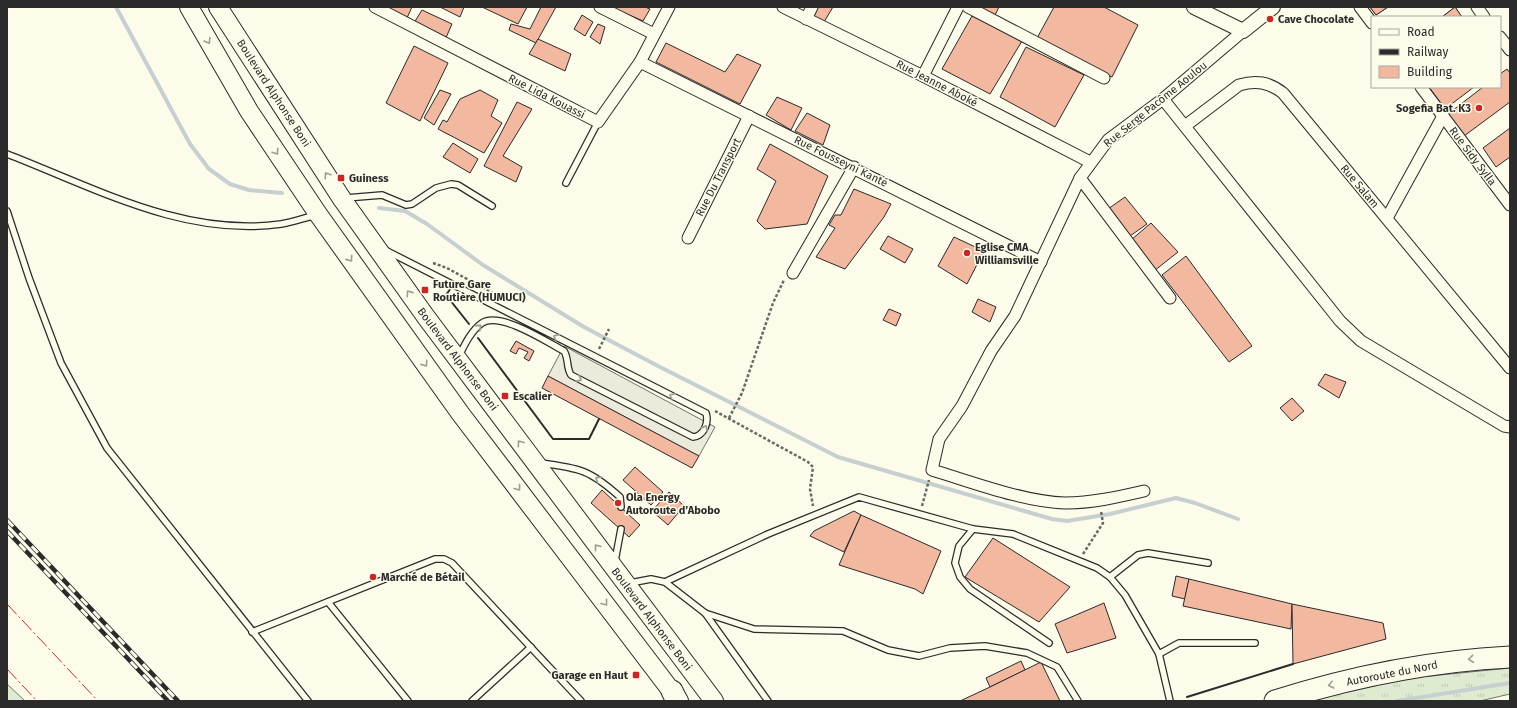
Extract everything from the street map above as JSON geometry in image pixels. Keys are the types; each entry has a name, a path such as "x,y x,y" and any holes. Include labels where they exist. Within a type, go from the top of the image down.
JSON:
{"highway":[{"name":"Autoroute du Nord","path":"1275,701 1328,686 1396,670 1472,659 1510,657"}],"main road":[{"path":"189,7 249,111 318,214 460,413 676,698"},
{"name":"Boulevard Alphonse Boni","path":"218,7 342,198 376,246 534,462 714,701"}],"street":[{"name":"Rue Lida Kouassi","path":"375,7 598,122 640,62 669,7"},
{"path":"600,7 654,34"},
{"name":"Rue Jeanne Aboké","path":"783,7 923,76 1090,162"},
{"path":"806,19 812,7"},
{"path":"923,76 958,7"},
{"path":"968,7 1104,78"},
{"path":"1194,7 1244,31 1273,7"},
{"path":"1360,7 1371,22"},
{"path":"1477,7 1483,16"},
{"name":"Rue Serge Pacôme Aoulou","path":"1144,491 1101,501 1066,503 1038,500 932,470 939,439 962,406 992,351 1015,316 1080,178 1090,162 1108,140 1163,99 1244,31"},
{"path":"1501,38 1510,50"},
{"name":"Rue Fousseyni Kanté","path":"640,62 854,167 1041,262"},
{"name":"Rue Salam","path":"1185,126 1239,84 1250,81 1263,82 1274,86 1283,93 1510,368"},
{"name":"Rue Sidy Sylla","path":"1422,88 1510,205"},
{"path":"1163,99 1340,321 1362,341 1504,426 1510,427"},
{"name":"Rue Du Transport","path":"688,238 749,116"},
{"path":"1387,218 1442,116"},
{"path":"793,273 854,167"},
{"path":"1080,178 1170,298"}],"lane":[{"path":"566,183 598,122"},
{"path":"7,154 136,206 184,219 228,226 256,225 281,224 318,214"},
{"path":"342,198 382,195 406,204 412,204 436,188 451,184 458,185 492,206"},
{"path":"7,211 29,278 61,363 107,448 308,701"},
{"path":"376,246 706,413 708,421 702,434 693,437 571,375 567,369 568,357 564,351 512,324 493,319 483,322 474,330 458,359"},
{"path":"534,462 574,468 587,473 604,484 620,498 621,507"},
{"path":"665,582 768,534 859,497 973,529 1013,534 1079,560 1110,577 1125,595 1159,654 1170,701"},
{"path":"613,568 621,529"},
{"path":"973,529 959,546 955,563 960,577 970,589 1049,643"},
{"path":"1110,577 1138,555 1148,553 1208,563"},
{"path":"252,632 435,559 444,559 452,563 581,701"},
{"path":"627,584 651,579 665,582 705,613 768,701"},
{"path":"328,602 408,701"},
{"path":"705,613 754,629 843,631 888,650 919,656 950,648 985,646 1027,654 1057,667 1078,701"},
{"path":"1159,654 1179,643 1255,643"},
{"path":"472,701 531,647"}],"path":[{"path":"729,418 742,393 773,302 782,282 793,273"},
{"path":"598,350 608,331"},
{"path":"919,513 926,491"},
{"path":"1079,560 1103,523 1101,508"}],"green space":[{"path":"1510,668 1510,694 1480,701 1303,701 1400,679"},
{"path":"7,684 25,701 7,701"}],"shaded area":[{"path":"564,346 715,427 699,456 548,376"}],"building":[{"path":"382,7 412,7 406,20"},
{"path":"440,7 464,7 460,17"},
{"path":"482,7 527,7 518,24"},
{"path":"541,7 556,7 536,43 509,30 511,24 530,29"},
{"path":"611,7 645,7 650,9 643,21"},
{"path":"812,7 833,7 824,22 808,15"},
{"path":"978,7 999,7 994,17"},
{"path":"1054,7 1104,7 1138,25 1112,77 1036,40"},
{"path":"1370,7 1388,7 1376,15"},
{"path":"1370,7 1388,7 1376,15"},
{"path":"1455,7 1461,16 1443,16"},
{"path":"1455,7 1461,16 1443,16"},
{"path":"422,10 452,24 445,40 414,23"},
{"path":"582,15 593,22 585,36 574,29"},
{"path":"972,16 1022,41 990,94 942,69"},
{"path":"598,24 605,27 600,44 590,37"},
{"path":"538,39 571,54 565,71 529,54"},
{"path":"666,43 725,72 737,54 761,65 740,104 656,62"},
{"path":"414,46 448,63 420,121 386,103"},
{"path":"1026,47 1084,75 1055,127 1000,97"},
{"name":"Sogefia Bat. K3","path":"1507,69 1510,73 1510,102 1464,136 1448,114 1482,88 1501,88 1501,73"},
{"path":"1430,88 1473,88 1445,109"},
{"path":"440,90 451,94 434,125 424,118"},
{"path":"480,90 498,100 491,116 502,123 484,153 438,129 443,120 447,122 460,99"},
{"path":"777,97 802,108 791,130 766,115"},
{"path":"517,102 532,109 503,156 522,167 516,182 484,166"},
{"path":"807,113 830,125 823,145 795,131"},
{"path":"1510,128 1510,157 1496,167 1483,148"},
{"path":"453,143 478,159 470,173 443,157"},
{"path":"770,144 828,176 807,224 765,229 757,221 776,181 757,169"},
{"path":"854,189 891,204 884,217 845,269 816,257 835,228 829,225 835,215 841,215"},
{"path":"1125,197 1147,224 1130,236 1108,209"},
{"path":"1151,223 1178,252 1154,271 1131,240"},
{"path":"888,236 913,249 905,263 880,249"},
{"path":"954,237 984,251 967,284 938,266"},
{"path":"1186,256 1252,346 1229,362 1162,275"},
{"path":"978,299 996,307 990,322 972,312"},
{"path":"889,309 901,314 896,326 883,320"},
{"path":"516,341 534,351 529,361 524,358 528,352 519,348 516,354 510,351"},
{"path":"1325,374 1346,382 1339,398 1318,385"},
{"path":"548,376 699,456 692,468 542,388"},
{"path":"1292,398 1304,411 1292,421 1280,408"},
{"path":"635,467 663,492 651,505 623,480"},
{"path":"602,490 640,525 629,537 591,503"},
{"path":"669,492 684,506 668,525 652,511"},
{"path":"854,511 861,515 844,552 810,536 814,531"},
{"path":"861,515 941,551 923,594 915,589 839,565"},
{"path":"993,538 1070,587 1039,622 965,577"},
{"path":"1176,576 1189,579 1185,599 1172,596"},
{"path":"1189,579 1292,604 1291,629 1183,606"},
{"path":"1104,603 1116,638 1067,653 1055,624"},
{"path":"1292,604 1383,623 1386,639 1293,664"},
{"path":"1021,661 1025,670 990,687 986,678"},
{"path":"1041,662 1060,701 960,701 990,687"}],"waterway":[{"path":"116,7 190,144 209,169 230,184 249,190 282,193"},
{"path":"379,208 405,211 427,224 483,265 584,327 838,457 1052,519 1067,521 1110,514 1176,498 1195,503 1238,519"},
{"path":"1397,701 1510,683"}],"railway":[{"path":"7,520 178,701"},
{"path":"7,531 168,701"}],"wall":[{"path":"451,288 446,295 469,324"},
{"path":"478,338 553,439 589,439 599,419"},
{"path":"1187,697 1293,664"}],"power":[{"path":"7,604 98,701"},
{"path":"7,669 37,701"}],"place":[{"name":"Cave Chocolate","path":"1270,19"},
{"name":"Sogefia Bat. K3","path":"1479,108"},
{"name":"Guiness","path":"341,178"},
{"name":"Eglise CMA Williamsville","path":"967,253"},
{"name":"Future Gare Routière (HUMUCI)","path":"425,290"},
{"name":"Escalier","path":"505,396"},
{"name":"Ola Energy Autoroute d’Abobo","path":"618,503"},
{"name":"Marché de Bétail","path":"373,577"},
{"name":"Garage en Haut","path":"636,675"}]}
